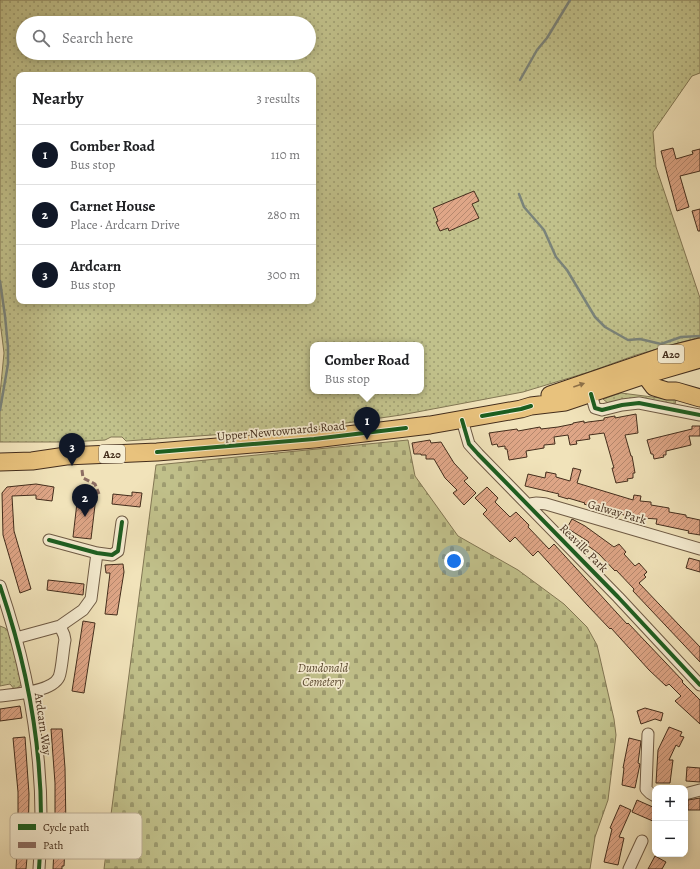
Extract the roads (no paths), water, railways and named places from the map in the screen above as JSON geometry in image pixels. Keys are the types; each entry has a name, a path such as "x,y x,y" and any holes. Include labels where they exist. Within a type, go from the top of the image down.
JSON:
{"highway":[{"name":"Upper Newtownards Road","path":"0,462 32,461 66,456 157,452 271,442 406,428 462,420 531,406 565,402 622,383 643,369 673,354 700,347"},
{"name":"Upper Newtownards Road","path":"531,406 544,397 643,369 678,365 700,359"},
{"path":"677,391 672,383 671,372 678,365"},
{"path":"643,369 654,387 667,391 677,391 700,398"},
{"path":"622,383 651,392 670,394 677,391"},
{"name":"Upper Newtownards Road","path":"0,450 31,450 66,456"}],"street":[{"path":"591,394 595,408 602,410 639,403 700,415"},
{"name":"Reaville Park","path":"462,420 469,444 618,597 700,685"},
{"name":"Galway Park","path":"528,505 538,502 546,504 700,549"},
{"path":"49,540 97,553 112,555 118,551 122,522"},
{"path":"16,638 60,626 83,610 91,599 97,553"},
{"name":"Ardcarn Way","path":"0,586 6,623 16,638 29,692 37,744 40,813"},
{"path":"0,696 29,692 54,684 59,677 65,640 60,626"},
{"path":"648,734 646,788 652,794"},
{"path":"688,793 700,790"},
{"path":"629,869 642,841"},
{"name":"Ardcarn Way","path":"39,869 40,859"}],"waterway":[{"path":"520,80 537,50 547,38 570,0"},
{"path":"519,194 524,207 544,230 556,257 567,270 595,317 605,327 628,340 640,339 661,344 681,337 700,336"},
{"path":"0,281 8,347 8,364 0,410"}],"place":[{"name":"Comber Road","path":"367,440"},
{"name":"Ardcarn","path":"72,466"},
{"name":"Carnet House","path":"85,517"}],"park label":[{"name":"Dundonald Cemetery","path":"323,675"}]}
